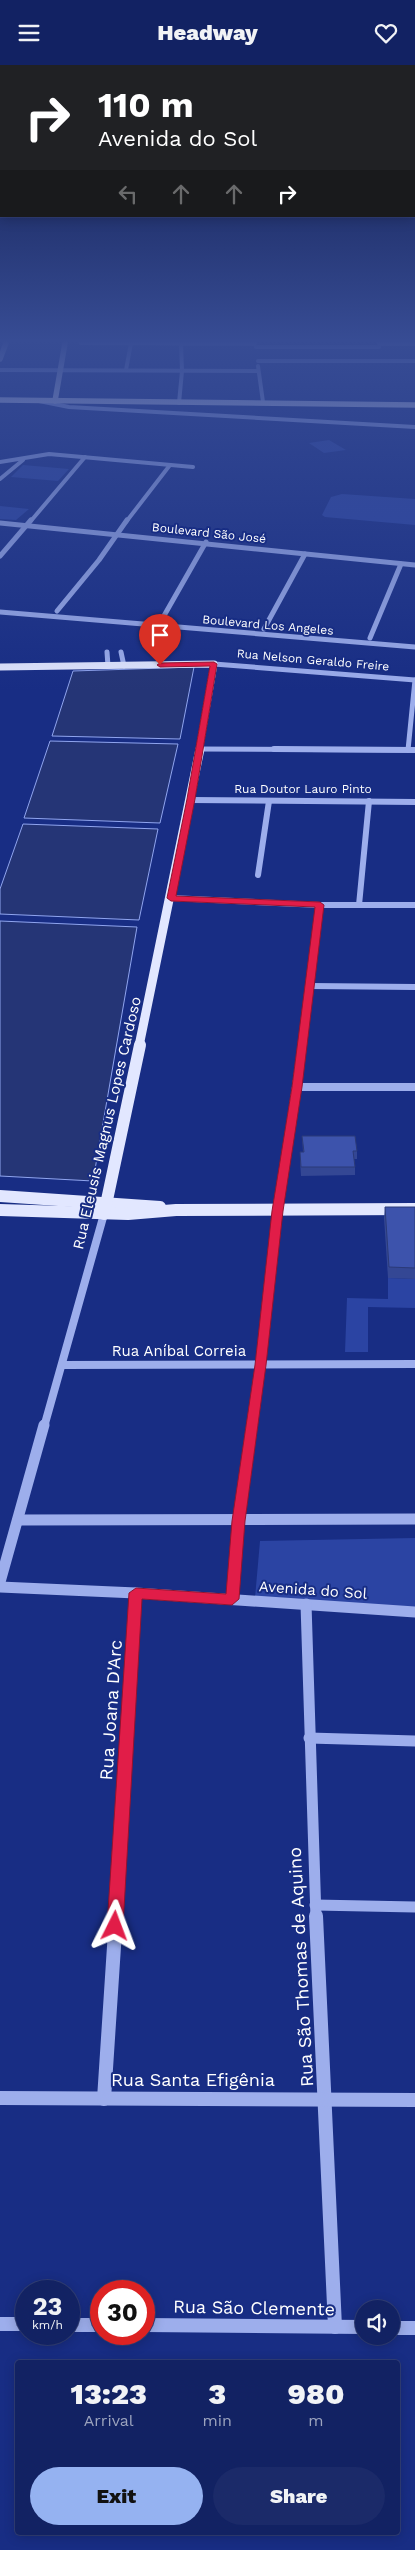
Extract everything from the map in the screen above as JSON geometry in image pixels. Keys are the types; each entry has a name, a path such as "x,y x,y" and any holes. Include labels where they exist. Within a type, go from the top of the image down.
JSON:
{"main road":[{"name":"Rua Nelson Geraldo Freire","path":"0,667 214,664"},
{"name":"Rua Eleusis Magnus Lopes Cardoso","path":"104,1214 191,799 214,664"},
{"path":"0,1196 107,1202 176,1210 415,1209"},
{"path":"0,1210 147,1214 176,1210"}],"street":[{"path":"0,463 21,459"},
{"path":"0,479 25,459"},
{"path":"0,555 83,459"},
{"path":"106,459 193,467"},
{"path":"0,463 15,466"},
{"path":"57,611 99,560 117,533 170,465"},
{"name":"Boulevard São José","path":"0,523 206,542 415,565"},
{"path":"161,621 206,542"},
{"path":"264,629 305,553"},
{"path":"370,638 401,564"},
{"name":"Boulevard Los Angeles","path":"0,607 57,611 127,623 336,638 415,647"},
{"name":"Boulevard Los Angeles","path":"0,612 130,618 264,629 296,635"},
{"path":"127,623 122,621 130,618"},
{"name":"Boulevard Los Angeles","path":"336,638 370,638 415,642"},
{"path":"107,652 108,666"},
{"path":"121,652 124,665"},
{"name":"Rua Nelson Geraldo Freire","path":"214,664 415,680"},
{"path":"408,750 415,680"},
{"path":"199,749 415,750"},
{"name":"Rua Doutor Lauro Pinto","path":"191,799 415,802"},
{"path":"258,875 270,801"},
{"path":"359,905 369,801"},
{"path":"171,898 320,905 415,905"},
{"path":"232,1599 239,1521 278,1211 297,1087 320,905"},
{"path":"310,985 415,987"},
{"path":"297,1087 415,1087"},
{"name":"Rua Eleusis Magnus Lopes Cardoso","path":"0,1582 104,1214"},
{"name":"Rua Aníbal Correia","path":"62,1365 415,1364"},
{"path":"18,1520 239,1521 415,1519"},
{"name":"Avenida do Sol","path":"0,1587 136,1593 415,1612"},
{"name":"Rua Joana D'Arc","path":"104,2099 136,1593"},
{"name":"Rua São Thomas de Aquino","path":"306,1604 315,1905 335,2327"},
{"path":"309,1738 415,1741"},
{"path":"315,1905 415,1907"},
{"name":"Rua Santa Efigênia","path":"0,2098 415,2100"},
{"path":"0,2324 15,2324"},
{"name":"Rua São Clemente","path":"155,2325 355,2327"},
{"path":"400,2328 415,2328"}],"shaded area":[{"path":"23,465 69,469 58,481 11,477"},
{"path":"342,494 415,499 415,525 325,517 322,515 331,497"},
{"path":"0,506 29,509 16,520 0,519"},
{"path":"194,667 180,739 52,736 73,671"},
{"path":"50,741 178,744 160,823 24,818"},
{"path":"23,824 158,829 139,920 0,914 0,889"},
{"path":"0,921 137,927 93,1181 0,1176"},
{"path":"388,1278 415,1279 415,1308 368,1307 368,1352 345,1352 347,1298 388,1299"},
{"path":"415,1538 415,1607 255,1598 260,1541"}],"building":[{"path":"302,1136 355,1136 357,1151 353,1151 355,1167 301,1167 300,1152 304,1152"},
{"path":"385,1207 415,1207 415,1268 389,1267"}],"route":[{"path":"115,1926 136,1593 232,1599 239,1521 278,1211 297,1087 320,905 171,898 191,799 214,664 160,665"}]}
